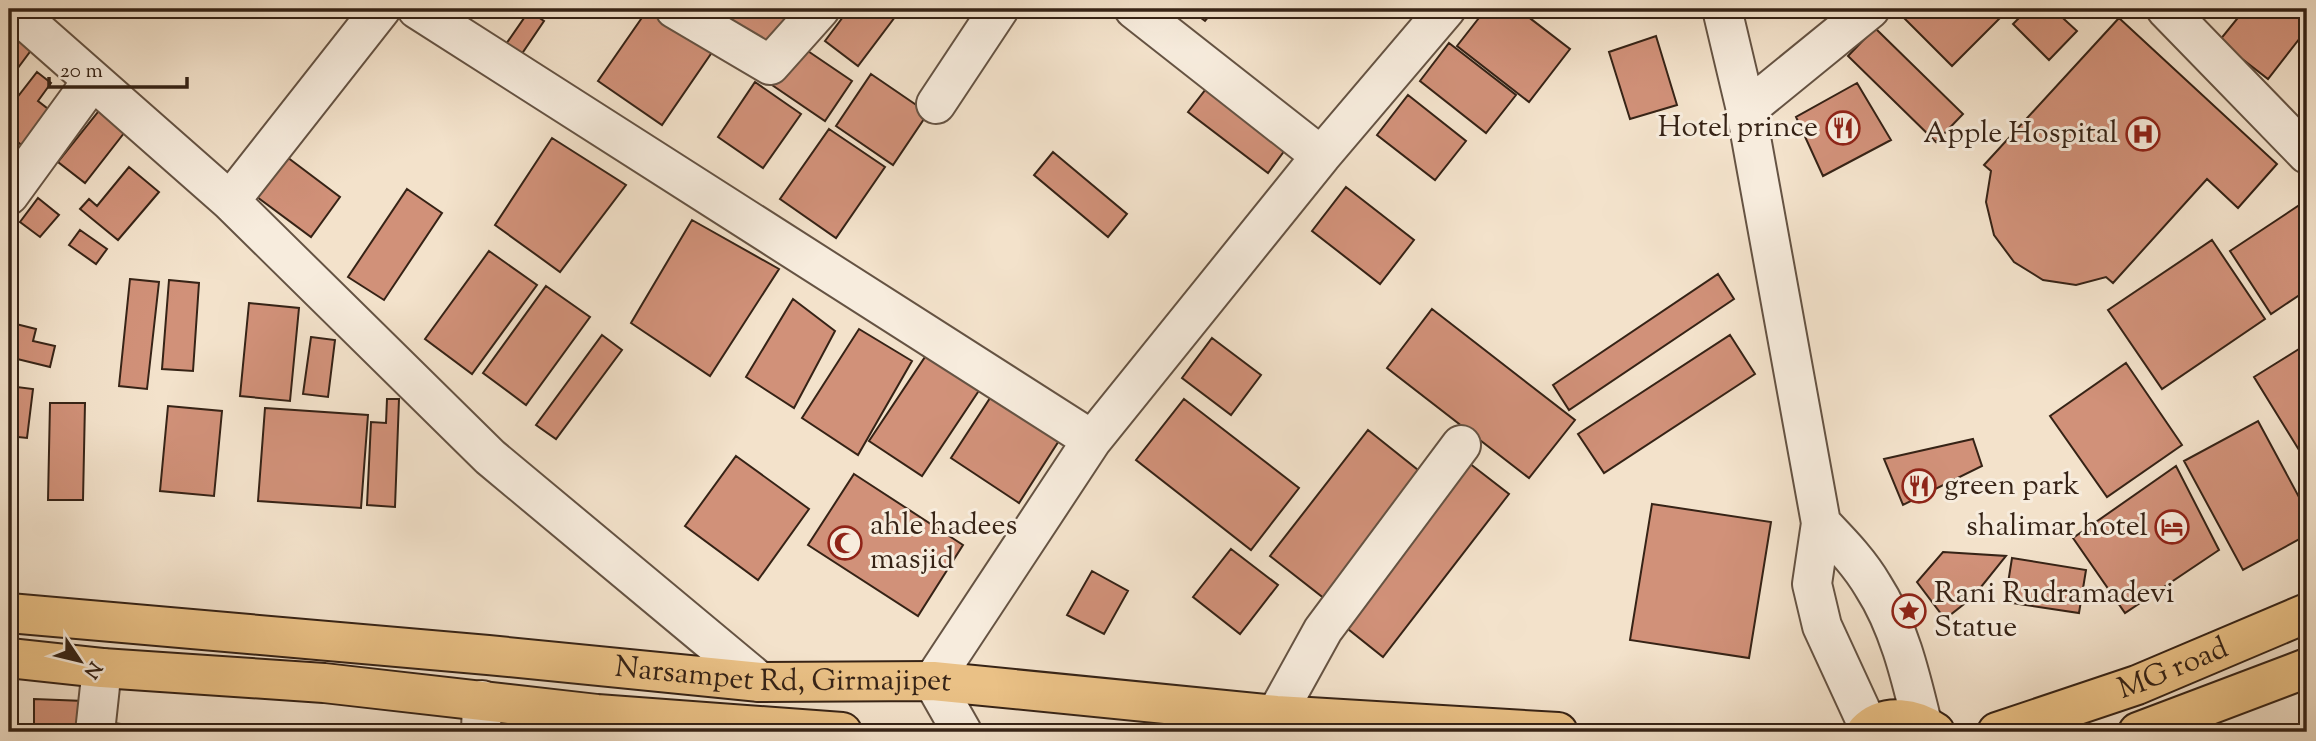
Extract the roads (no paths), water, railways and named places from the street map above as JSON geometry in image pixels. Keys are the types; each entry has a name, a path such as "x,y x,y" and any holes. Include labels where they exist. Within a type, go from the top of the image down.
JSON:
{"main road":[{"name":"Narsampet Rd, Girmajipet","path":"9,613 488,654 760,682 933,681 1276,715 1559,732"},
{"name":"MG road","path":"1997,732 2137,685 2307,613"},
{"name":"Narsampet Rd, Girmajipet","path":"9,658 102,668 324,683 482,716 597,714 842,732"},
{"name":"MG road","path":"2140,732 2307,668"},
{"path":"1867,730 1886,720 1905,719 1929,728"}],"street":[{"path":"12,9 230,201 490,457 760,682"},
{"path":"230,201 381,9"},
{"path":"417,9 1092,440"},
{"path":"675,9 771,65 820,9"},
{"path":"936,104 999,9"},
{"path":"1134,9 1321,156"},
{"path":"962,732 933,681 1092,440 1321,156 1446,9"},
{"path":"1722,9 1746,110 1821,523 1812,584 1822,626 1867,730"},
{"path":"1746,110 1870,9"},
{"path":"2166,9 2307,154"},
{"path":"9,195 92,81"},
{"path":"1276,715 1323,631 1461,445"},
{"path":"1821,523 1852,555 1875,588 1904,653 1929,728"},
{"path":"95,732 102,668"}],"place":[{"name":"Hotel prince","path":"1843,128"},
{"name":"Apple Hospital","path":"2143,134"},
{"name":"green park","path":"1919,486"},
{"name":"shalimar hotel","path":"2172,527"},
{"name":"ahle hadees masjid","path":"845,543"},
{"name":"Rani Rudramadevi Statue","path":"1909,611"}]}
